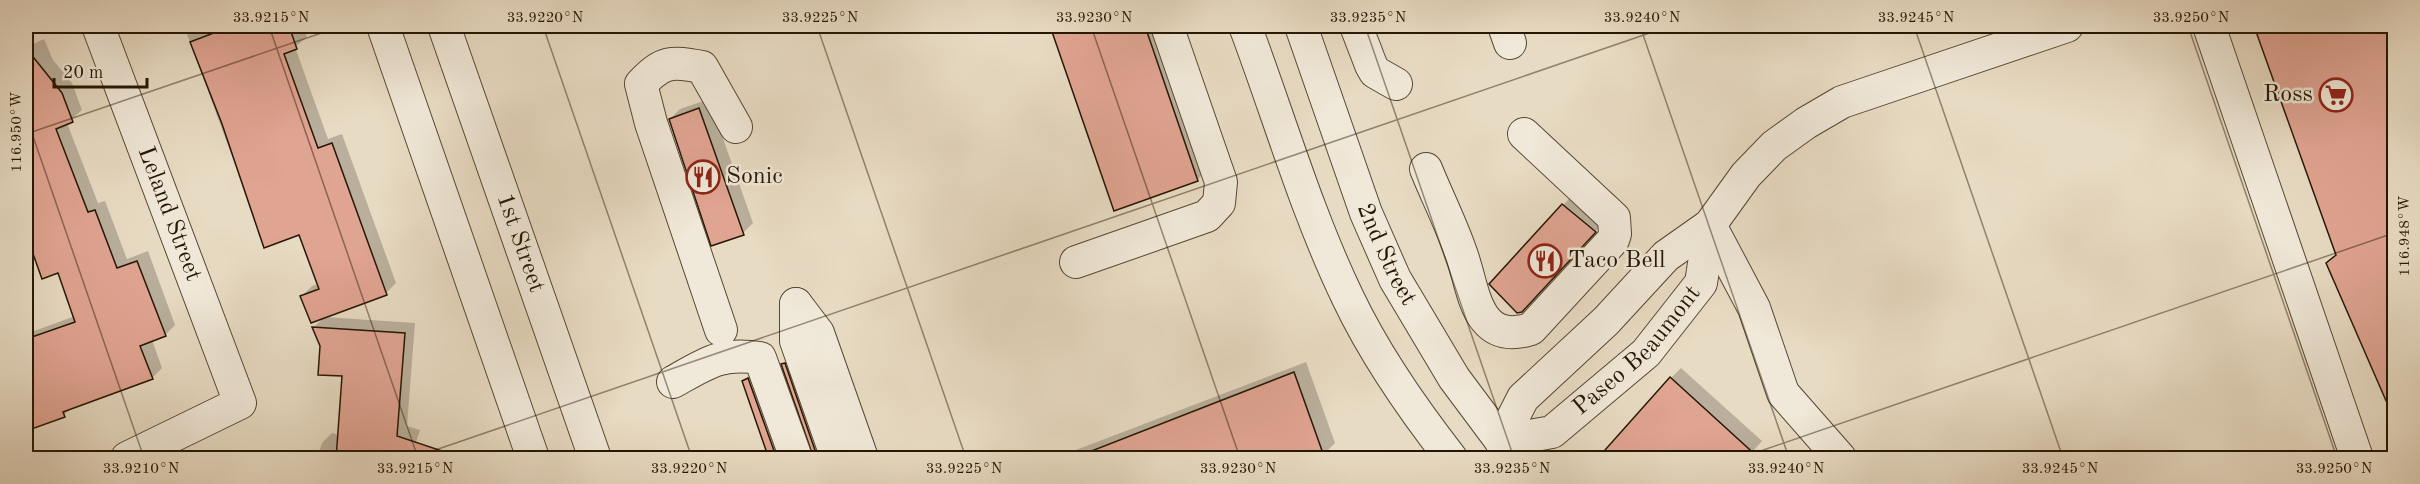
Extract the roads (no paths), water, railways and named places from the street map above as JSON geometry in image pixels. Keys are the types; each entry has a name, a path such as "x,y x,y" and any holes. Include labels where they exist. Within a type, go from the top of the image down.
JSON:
{"street":[{"name":"Leland Street","path":"98,26 240,403 127,459"},
{"path":"383,26 533,459"},
{"name":"1st Street","path":"444,26 595,459"},
{"path":"1076,262 1207,216 1219,202 1221,182 1167,26"},
{"name":"2nd Street","path":"1245,26 1320,233 1348,298 1382,360 1423,422 1451,459"},
{"path":"1292,26 1314,61"},
{"name":"2nd Street","path":"1301,26 1366,213 1395,279 1454,378 1511,450"},
{"path":"1356,26 1375,72 1396,84"},
{"path":"1840,459 1783,393 1754,308 1710,225 1746,175 1774,146 1806,123 1842,102 2067,26"},
{"path":"2209,26 2357,459"},
{"path":"721,330 651,123 641,84 656,69 677,62 702,67 736,127"},
{"path":"1426,169 1461,252 1474,302 1494,327 1516,334 1531,329 1613,240 1615,234 1614,218 1524,134"},
{"name":"Paseo Beaumont","path":"1511,450 1523,398 1606,321 1666,256 1710,225"},
{"name":"Paseo Beaumont","path":"1511,450 1552,432 1646,353 1701,282 1710,225"},
{"path":"837,459 796,341 796,304 818,333 862,459"},
{"path":"673,382 708,362 737,354 760,358 796,459"}],"place":[{"name":"Ross","path":"2336,95"},
{"name":"Sonic","path":"703,177"},
{"name":"Taco Bell","path":"1545,261"}]}
